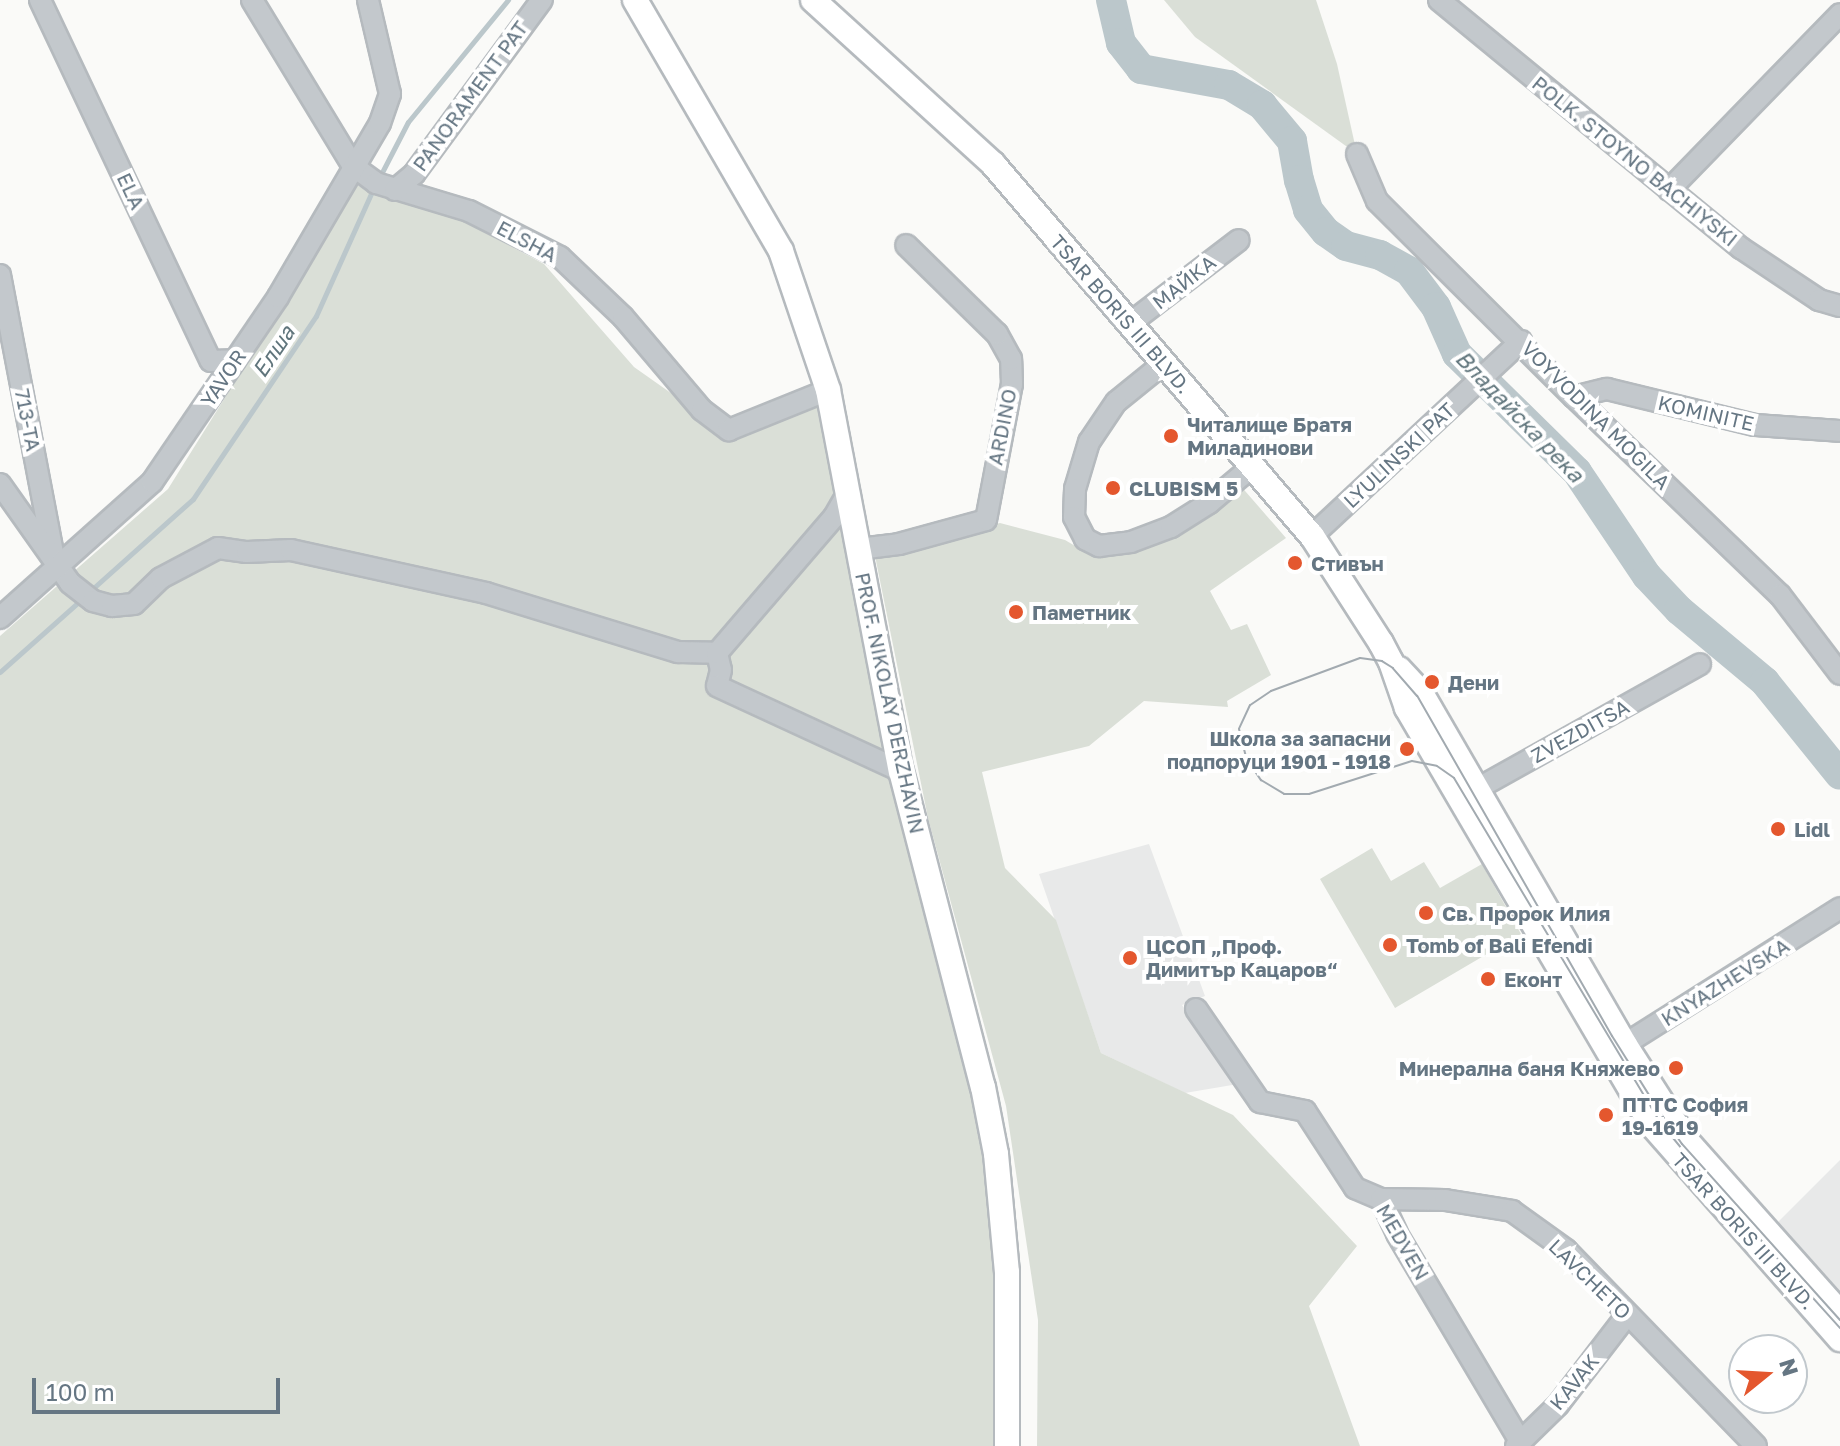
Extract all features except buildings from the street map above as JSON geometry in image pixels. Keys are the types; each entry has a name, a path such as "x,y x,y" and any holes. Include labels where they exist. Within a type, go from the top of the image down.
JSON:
{"main road":[{"name":"PROF. NIKOLAY DERZHAVIN","path":"635,0 776,240 813,339 828,390 901,771 985,1095 996,1154 1007,1272 1007,1446"},
{"name":"TSAR BORIS III BLVD.","path":"813,0 993,164 1312,536 1391,662 1407,708 1468,794 1675,1155 1840,1339"},
{"name":"TSAR BORIS III BLVD.","path":"1616,1050 1685,1139 1840,1313"}],"street":[{"name":"ELA","path":"40,0 211,361 235,360"},
{"name":"ELSHA","path":"252,0 353,166 376,183 469,211 560,257 623,317 702,410 729,430 828,390"},
{"name":"YAVOR","path":"0,618 152,482 278,297 380,123 390,94 368,0"},
{"name":"PANORAMENT PAT","path":"395,190 414,174 542,0"},
{"name":"POLK. STOYNO BACHIYSKI","path":"1439,0 1741,248 1819,300 1840,306"},
{"path":"1669,190 1840,14"},
{"name":"VOYVODINA MOGILA","path":"1357,154 1377,201 1515,346 1574,397 1831,647 1840,674"},
{"name":"МАЙКА","path":"1129,324 1239,240"},
{"name":"ARDINO","path":"859,549 915,541 986,520 1012,384 1011,359 997,334 906,245"},
{"name":"713-ТА","path":"0,275 56,565"},
{"name":"LYULINSKI PAT","path":"1312,536 1515,346"},
{"path":"1163,364 1116,402 1089,442 1074,503 1074,517 1085,539 1099,546 1131,542 1171,527 1209,503 1253,466"},
{"name":"KOMINITE","path":"1574,397 1607,389 1755,425 1840,431"},
{"path":"0,484 70,583 93,601 112,606 134,604 161,578 218,548 247,552 291,550 486,593 678,652 717,653"},
{"path":"717,653 834,517 848,493"},
{"path":"717,653 721,670 717,686 901,771"},
{"name":"ZVEZDITSA","path":"1468,794 1700,664"},
{"name":"KNYAZHEVSKA","path":"1616,1050 1840,908"},
{"name":"MEDVEN","path":"1196,1009 1260,1102 1305,1111 1355,1188 1381,1199 1397,1234 1518,1444"},
{"name":"LAVCHETO","path":"1381,1199 1445,1200 1512,1211 1566,1250 1756,1446"},
{"name":"KAVAK","path":"1518,1444 1558,1405 1627,1315"}],"shaded area":[{"path":"1164,0 1316,0 1337,64 1357,154 1195,37"},
{"path":"349,183 458,218 544,264 634,367 729,434 815,398 878,707 984,1131 1001,1252 1008,1446 0,1446 0,636 168,489 284,303"},
{"path":"1239,484 1286,538 1210,591 1231,630 1247,624 1271,675 1227,701 1228,707 1144,701 1089,746 982,772 1005,868 1056,920 1101,1053 1233,1115 1357,1246 1309,1306 1360,1446 1037,1446 1038,1320 1006,1106 928,818 875,556 1000,523 1065,540 1092,556 1150,544 1189,530"},
{"name":"ЦСОП „Проф. Димитър Кацаров“","path":"1149,844 1205,996 1182,1005 1238,1084 1185,1093 1101,1053 1039,874"},
{"path":"1372,848 1391,881 1424,862 1440,888 1482,864 1521,934 1395,1008 1320,879"},
{"path":"1840,1160 1840,1294 1777,1223"}],"waterway":[{"name":"Елша","path":"378,180 408,122 508,0"},
{"name":"Владайска река","path":"1111,0 1121,43 1141,69 1229,85 1262,105 1292,141 1308,210 1326,232 1346,246 1380,255 1409,271 1436,307 1457,354 1577,472 1647,576 1679,610 1765,682 1840,775"},
{"name":"Елша","path":"90,591 193,499 316,316 373,189"},
{"name":"Елша","path":"0,672 83,598"}],"tram line":[{"path":"1840,1320 1682,1144 1661,1114 1612,1036 1417,696 1393,668 1382,661 1360,658 1271,691 1250,705 1239,729 1246,758 1261,780 1284,794 1309,794 1412,761 1437,766 1454,778 1660,1122 1713,1187 1840,1328"}],"place":[{"name":"Читалище Братя Миладинови","path":"1171,436"},
{"name":"CLUBISM 5","path":"1113,488"},
{"name":"Стивън","path":"1295,563"},
{"name":"Паметник","path":"1016,612"},
{"name":"Дени","path":"1432,682"},
{"name":"Школа за запасни подпоруци 1901 - 1918","path":"1407,749"},
{"name":"Lidl","path":"1778,829"},
{"name":"Св. Пророк Илия","path":"1426,913"},
{"name":"Tomb of Bali Efendi","path":"1390,945"},
{"name":"ЦСОП „Проф. Димитър Кацаров“","path":"1130,958"},
{"name":"Еконт","path":"1488,979"},
{"name":"Минерална баня Княжево","path":"1676,1068"},
{"name":"ПТТС София 19-1619","path":"1606,1115"}]}
